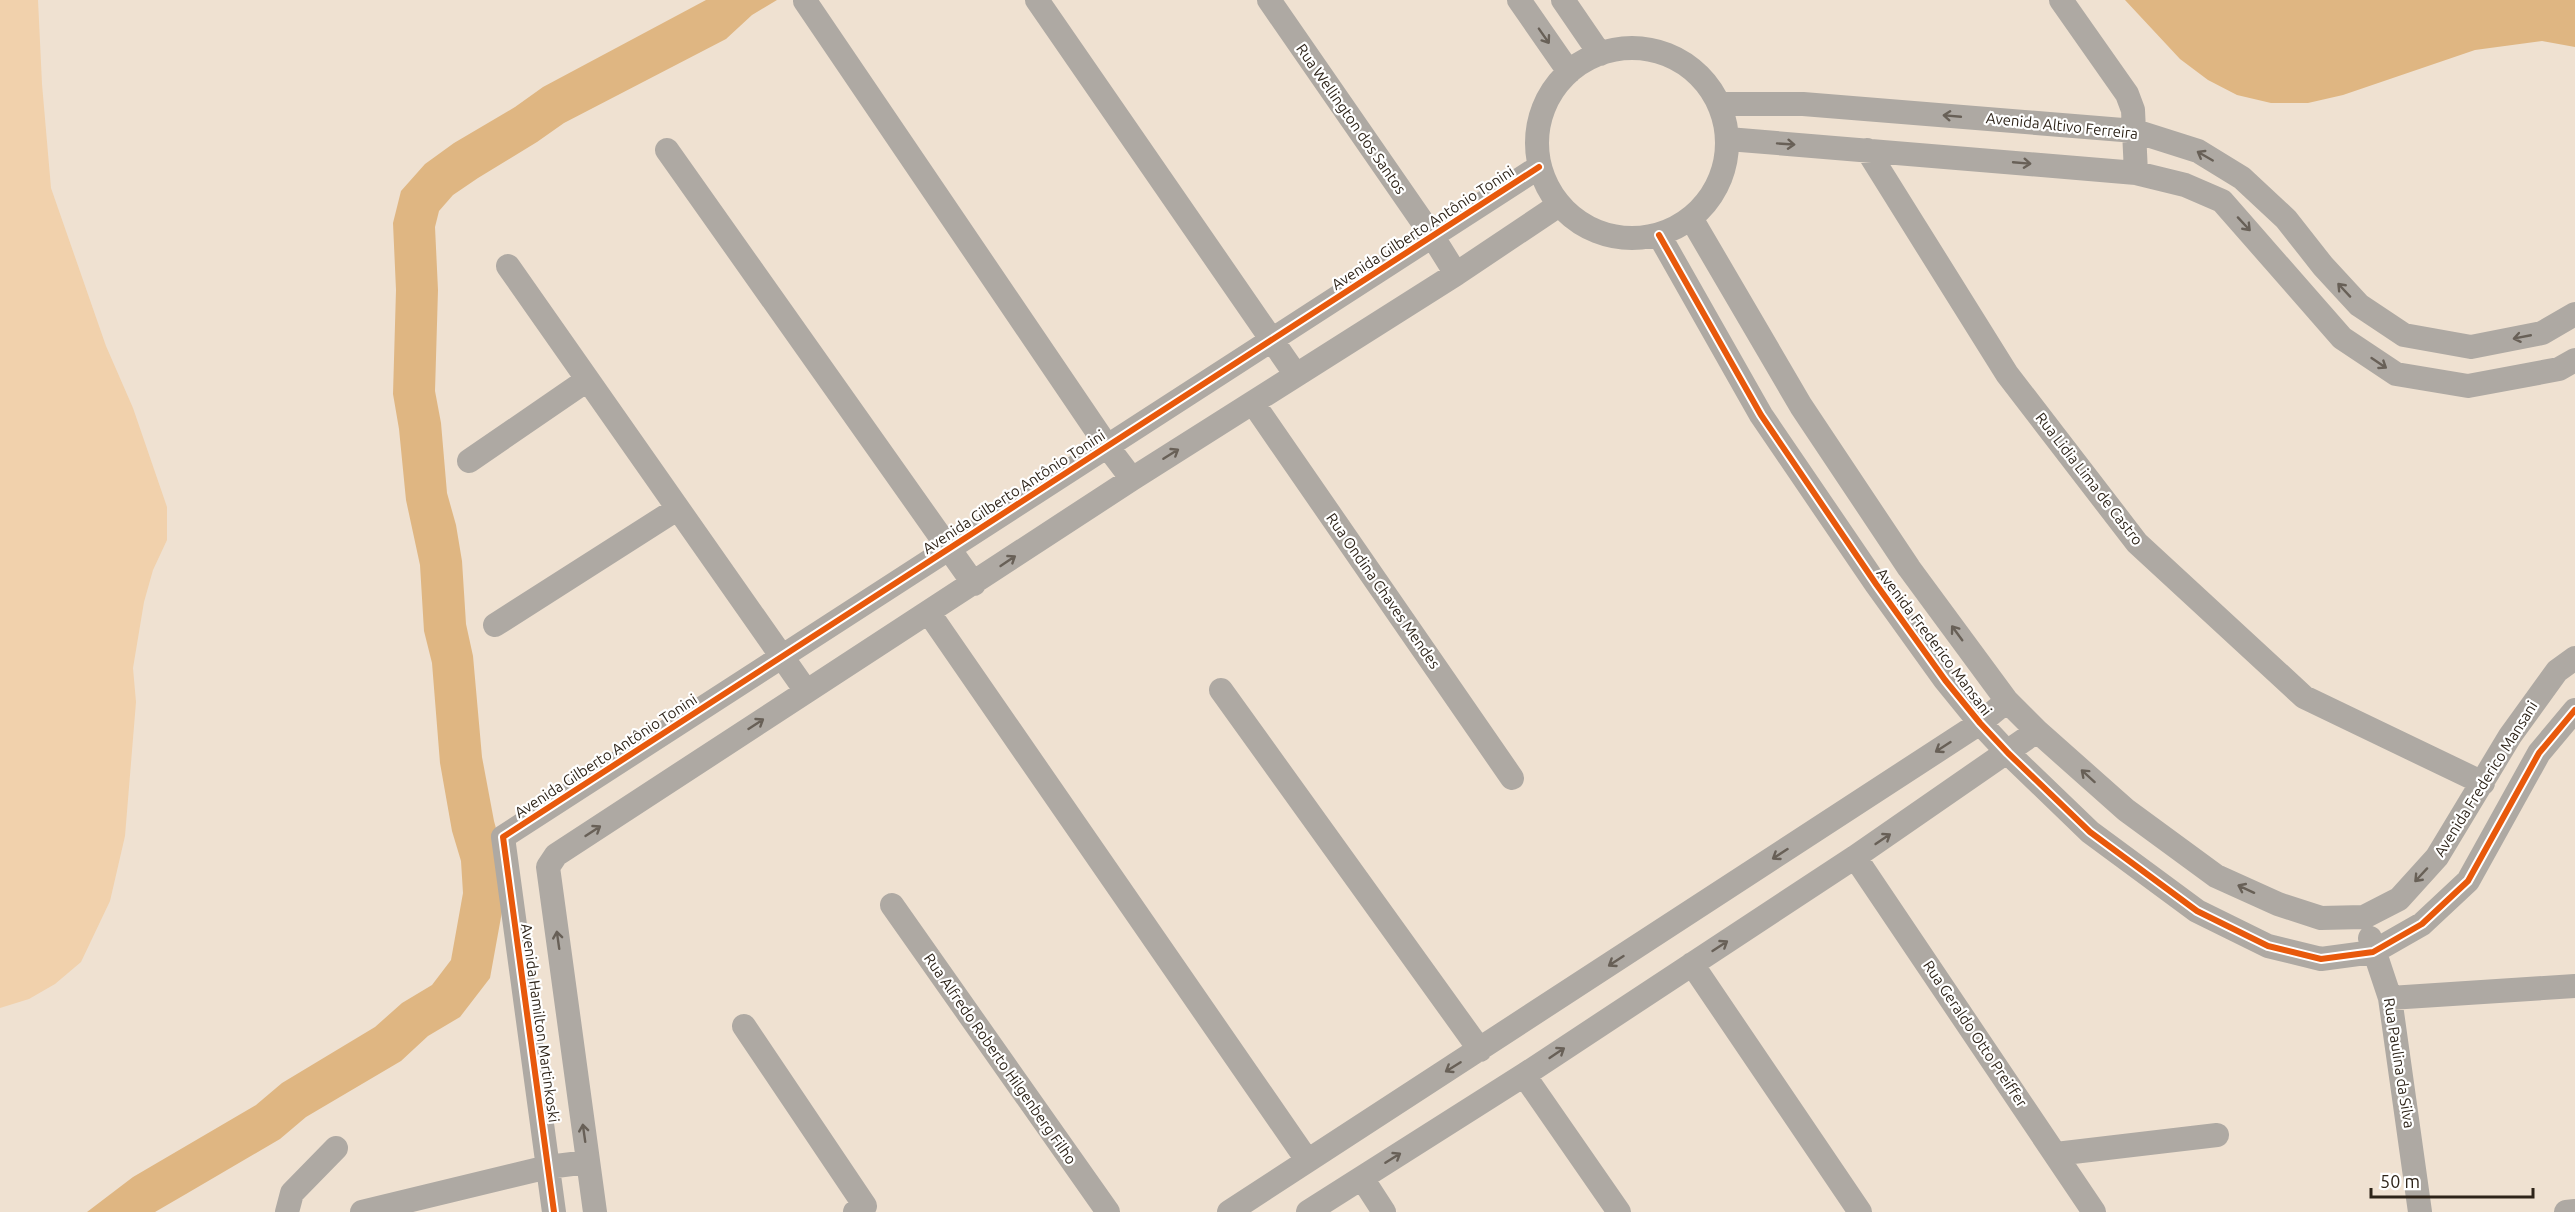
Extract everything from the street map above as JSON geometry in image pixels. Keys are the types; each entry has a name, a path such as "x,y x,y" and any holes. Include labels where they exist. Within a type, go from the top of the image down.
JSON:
{"street":[{"path":"1038,0 1296,375"},
{"name":"Rua Wellington dos Santos","path":"1269,0 1433,237 1456,274"},
{"path":"1519,0 1569,72"},
{"path":"1563,0 1600,54"},
{"path":"2061,0 2127,94 2133,110 2136,173"},
{"path":"805,1 1107,446 1132,479"},
{"path":"1635,48 1669,55 1699,75 1719,104 1725,121 1728,139 1722,174 1710,198 1691,218 1659,235 1642,238 1608,236 1577,222 1559,205 1545,183 1539,167 1537,133 1540,116 1557,84 1569,72 1600,54 1635,48"},
{"name":"Avenida Altivo Ferreira","path":"1719,104 1803,104 2135,131 2198,151 2242,178 2286,219 2323,266 2359,305 2404,335 2471,346 2542,333 2575,314"},
{"path":"1728,139 2136,173 2185,185 2222,201 2342,338 2396,374 2468,386 2559,369 2575,360"},
{"path":"667,150 974,584"},
{"name":"Rua Lidia Lima de Castro","path":"1867,150 2007,375 2137,543 2304,697 2483,783"},
{"name":"Avenida Gilberto Antônio Tonini","path":"503,837 1539,167"},
{"path":"508,266 806,691 974,584 1132,479 1456,274 1559,205"},
{"name":"Avenida Frederico Mansani","path":"1691,218 1801,406 1909,568 2007,701 2037,731 2126,810 2216,876 2278,904 2321,918 2364,917 2399,899 2437,857 2510,736 2557,671 2575,658"},
{"name":"Avenida Frederico Mansani","path":"1659,235 1761,415 1876,584 1945,680 2008,753 2090,832 2197,911 2268,946 2321,959 2373,951 2422,924 2468,881 2539,753 2575,710"},
{"path":"469,461 587,380"},
{"name":"Rua Ondina Chaves Mendes","path":"1253,403 1512,778"},
{"path":"495,625 677,509"},
{"path":"929,613 1307,1160"},
{"path":"1221,690 1480,1050"},
{"name":"Avenida Hamilton Martinkoski","path":"595,1212 548,867 556,855 806,691"},
{"path":"1229,1212 1980,723 2007,701"},
{"path":"1308,1212 1524,1075 1855,857 2037,731"},
{"name":"Avenida Hamilton Martinkoski","path":"503,837 555,1212"},
{"name":"Rua Geraldo Otto Preiffer","path":"1855,857 2094,1212"},
{"name":"Rua Alfredo Roberto Hilgenberg Filho","path":"892,905 1108,1212"},
{"name":"Rua Paulina da Silva","path":"2364,917 2373,951 2390,998 2420,1212"},
{"path":"1692,964 1860,1212"},
{"path":"2390,998 2575,986"},
{"path":"744,1026 860,1209"},
{"path":"1524,1075 1619,1212"},
{"path":"2056,1154 2217,1135"},
{"path":"287,1212 292,1193 336,1148"},
{"path":"362,1212 548,1167 588,1162"},
{"path":"1362,1178 1384,1212"},
{"path":"2566,1212 2575,1211"}],"shaded area":[{"path":"0,0 38,0 42,84 51,188 106,346 133,408 167,507 167,540 153,570 144,602 133,668 136,702 125,836 110,901 81,962 55,984 29,999 0,1008"},
{"path":"706,0 777,0 752,15 726,39 564,123 478,178 453,195 439,211 435,227 438,290 435,391 441,423 447,493 456,525 462,561 466,624 473,656 482,757 494,821 503,854 505,895 490,978 460,1017 428,1036 401,1061 306,1117 280,1139 155,1212 87,1212 133,1177 256,1105 282,1083 375,1027 402,1003 432,985 451,960 463,893 461,861 452,831 440,763 432,663 424,631 420,565 406,500 393,394 396,290 393,223 401,191 425,164 543,87"},
{"path":"2125,0 2575,0 2575,47 2542,41 2475,50 2343,95 2308,103 2271,103 2237,95 2208,80 2180,59"}],"cycle path":[{"path":"554,1212 503,837 1539,167"},
{"path":"1659,235 1761,415 1876,584 1945,680 2008,753 2090,832 2197,911 2268,946 2321,959 2373,952 2422,924 2468,881 2539,753 2575,710"}]}
